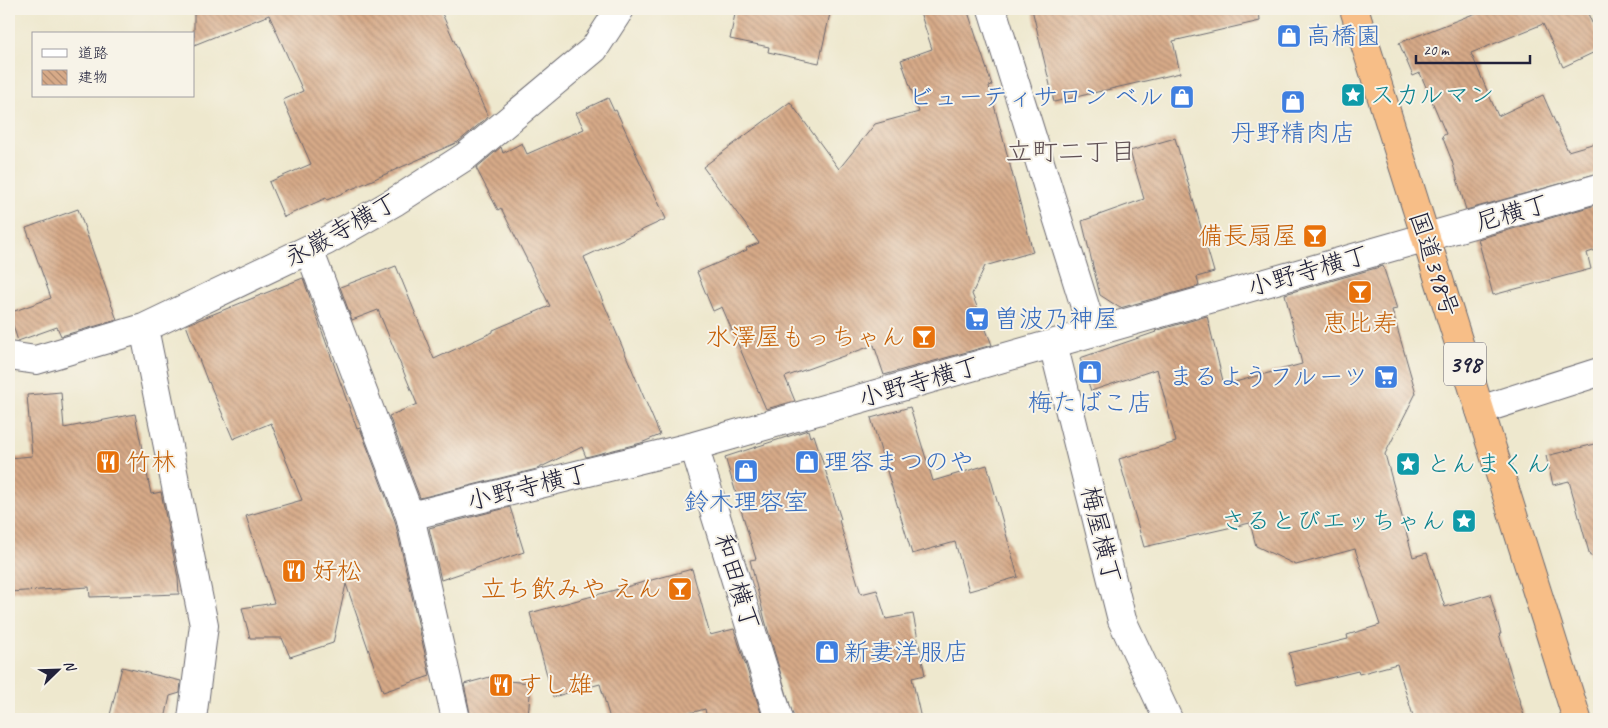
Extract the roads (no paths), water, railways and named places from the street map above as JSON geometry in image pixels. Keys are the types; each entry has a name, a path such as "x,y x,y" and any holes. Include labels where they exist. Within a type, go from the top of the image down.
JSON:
{"highway":[{"name":"国道398号","path":"1354,9 1577,719"}],"street":[{"name":"永巌寺横丁","path":"9,356 36,360 144,328 309,250 396,201 466,156 594,49 620,9"},
{"path":"992,9 1093,332"},
{"name":"尼横丁","path":"1425,238 1599,188"},
{"name":"小野寺横丁","path":"410,516 694,446 1425,238"},
{"path":"309,250 410,516 456,719"},
{"path":"144,328 204,625 192,719"},
{"name":"梅屋横丁","path":"1053,344 1122,620 1168,719"},
{"path":"1480,410 1599,372"},
{"name":"和田横丁","path":"694,446 779,719"}],"place":[{"name":"高橋園","path":"1289,36"},
{"name":"スカルマン","path":"1353,95"},
{"name":"ビューティサロン ベル","path":"1182,97"},
{"name":"丹野精肉店","path":"1293,102"},
{"name":"備長扇屋","path":"1315,236"},
{"name":"恵比寿","path":"1360,292"},
{"name":"曽波乃神屋","path":"977,319"},
{"name":"水澤屋もっちゃん","path":"924,337"},
{"name":"梅たばこ店","path":"1090,372"},
{"name":"まるようフルーツ","path":"1386,377"},
{"name":"竹林","path":"108,462"},
{"name":"理容まつのや","path":"807,462"},
{"name":"とんまくん","path":"1408,464"},
{"name":"鈴木理容室","path":"746,471"},
{"name":"さるとびエッちゃん","path":"1464,521"},
{"name":"好松","path":"294,571"},
{"name":"立ち飲みや えん","path":"680,589"},
{"name":"新妻洋服店","path":"827,652"},
{"name":"すし雄","path":"501,685"}],"district":[{"name":"立町二丁目","path":"1071,151"}]}
